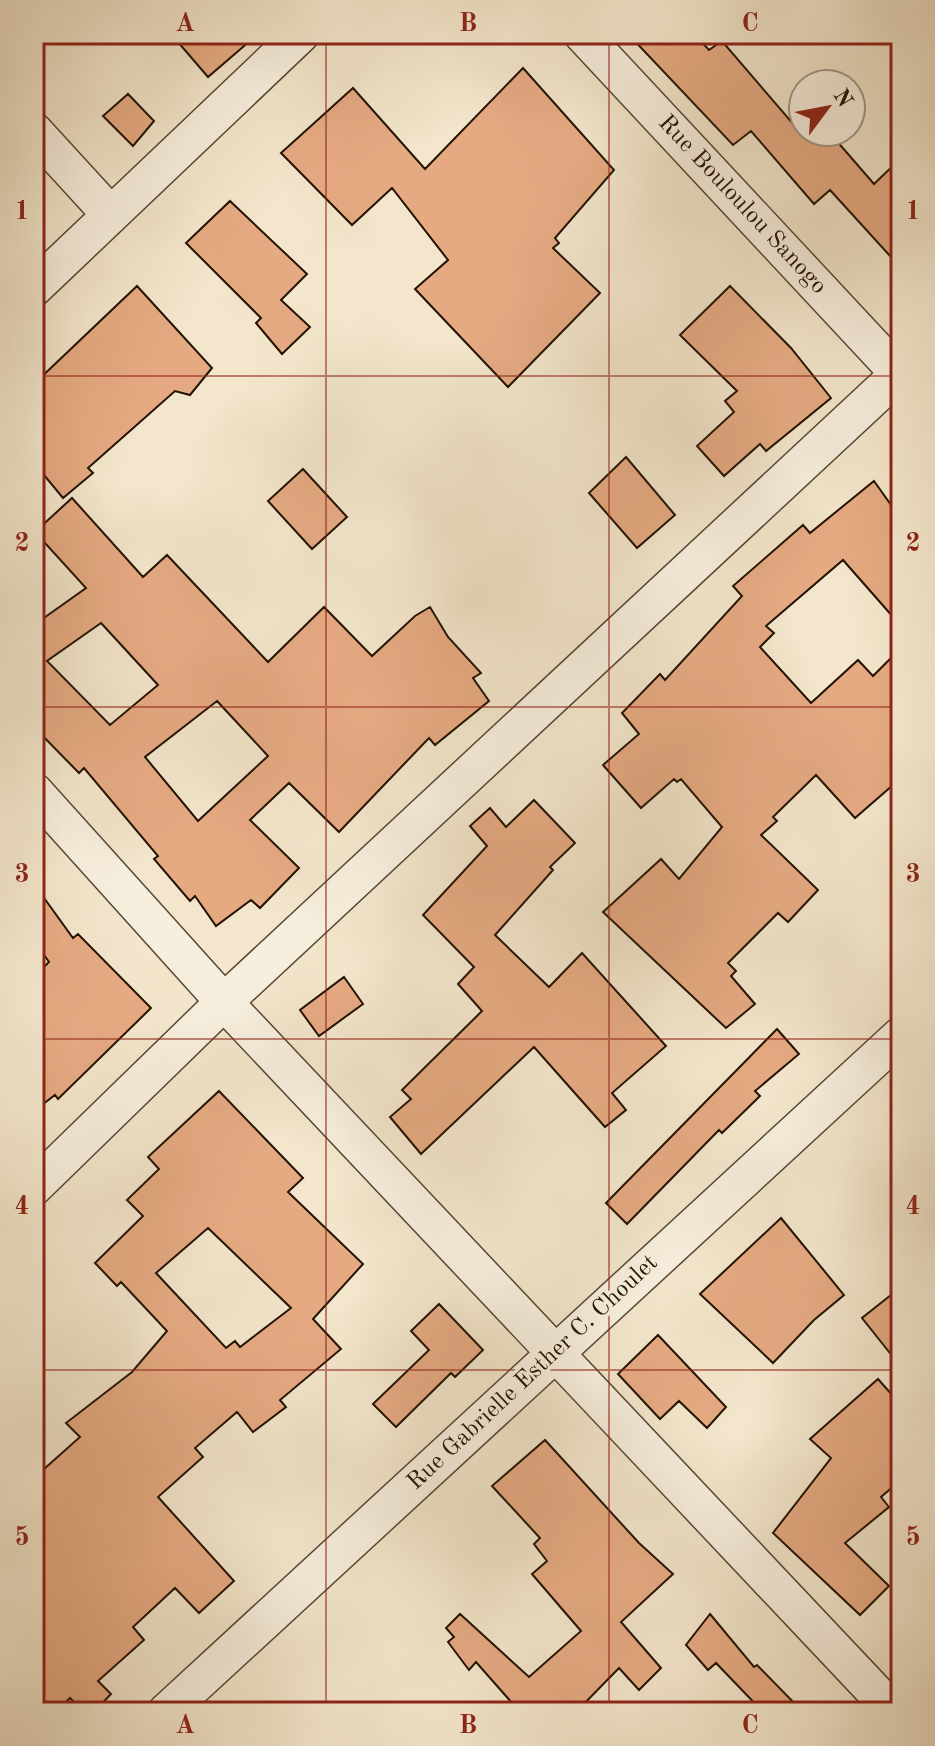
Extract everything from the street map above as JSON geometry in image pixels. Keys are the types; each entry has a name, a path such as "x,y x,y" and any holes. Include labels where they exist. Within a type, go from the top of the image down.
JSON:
{"street":[{"path":"34,288 301,34"},
{"name":"Rue Bouloulou Sanogo","path":"582,34 900,374"},
{"path":"34,131 110,214"},
{"path":"34,1187 224,1002 900,374"},
{"path":"34,791 224,1002 884,1698"},
{"name":"Rue Gabrielle Esther C. Choulet","path":"166,1712 901,1035"}],"building":[{"path":"171,34 258,34 208,77"},
{"path":"628,34 694,34 709,50 722,41 787,117 787,148 843,148 874,184 901,158 901,268 830,190 814,204 751,131 733,145"},
{"path":"523,68 614,170 555,238 559,243 553,248 600,293 508,387 415,289 448,260 392,188 352,225 281,153 353,88 425,169"},
{"path":"128,94 154,121 133,146 103,116"},
{"path":"230,201 307,274 281,300 310,327 282,354 256,323 261,318 186,243"},
{"path":"137,286 212,368 190,395 175,391 88,468 93,473 63,498 34,463 34,384"},
{"path":"730,286 791,348 831,398 766,451 760,444 724,476 697,446 734,412 725,401 737,391 680,335"},
{"path":"626,457 675,515 637,548 589,493"},
{"path":"303,469 347,517 312,549 268,501"},
{"path":"874,481 901,519 901,626 843,560 766,626 774,633 760,647 811,703 858,660 873,676 901,648 901,778 855,818 816,775 773,817 777,821 761,835 818,890 788,922 778,913 728,963 736,971 731,976 755,1004 726,1028 603,912 661,859 679,879 722,827 681,779 677,782 674,779 641,808 603,765 639,734 622,713 660,674 665,680 742,596 733,586 803,525 810,533"},
{"path":"72,498 143,577 167,555 268,662 324,607 372,656 415,616 430,607 448,637 481,673 473,678 489,701 435,745 429,738 339,832 289,783 250,820 299,868 260,908 251,900 216,926 195,896 190,901 154,859 158,856 84,768 79,773 34,727 34,625 86,588 35,532","holes":["101,623 158,685 110,725 47,661","217,701 268,756 198,821 145,757"]},
{"path":"534,800 575,843 550,867 553,870 495,935 549,987 582,953 666,1046 612,1093 626,1110 605,1127 534,1047 421,1154 390,1117 411,1099 402,1090 482,1011 458,984 474,967 423,915 487,846 470,826 490,808 506,827"},
{"path":"34,884 73,938 78,934 151,1008 58,1099 55,1095 34,1111 34,977 49,962 34,941"},
{"path":"344,977 363,1004 319,1036 300,1010"},
{"path":"777,1029 799,1054 755,1091 760,1096 722,1133 719,1130 627,1224 606,1203"},
{"path":"219,1091 303,1178 288,1192 363,1264 313,1319 341,1349 280,1400 286,1407 253,1432 237,1412 195,1448 203,1457 158,1497 234,1581 199,1613 175,1588 133,1627 144,1640 98,1681 111,1694 94,1712 84,1712 70,1698 55,1712 49,1712 34,1695 34,1478 80,1437 66,1423 132,1372 167,1331 121,1282 117,1286 95,1263 143,1216 127,1200 159,1169 148,1157","holes":["208,1228 291,1308 240,1347 235,1341 226,1348 156,1273"]},
{"path":"781,1218 844,1295 814,1320 773,1363 700,1294"},
{"path":"901,1287 901,1367 862,1318"},
{"path":"439,1304 483,1350 455,1377 451,1373 396,1427 373,1404 429,1350 411,1331"},
{"path":"658,1335 726,1407 707,1428 679,1401 660,1419 618,1374"},
{"path":"878,1379 901,1405 901,1480 881,1497 889,1507 845,1543 889,1586 860,1615 773,1533 831,1458 810,1439"},
{"path":"545,1440 639,1543 673,1574 621,1622 661,1668 639,1690 619,1668 576,1712 520,1712 476,1662 469,1670 448,1642 454,1637 446,1628 460,1614 529,1677 581,1631 532,1574 547,1561 534,1544 540,1538 492,1486"},
{"path":"710,1614 754,1667 757,1665 803,1712 763,1712 716,1663 708,1670 686,1645"}]}
